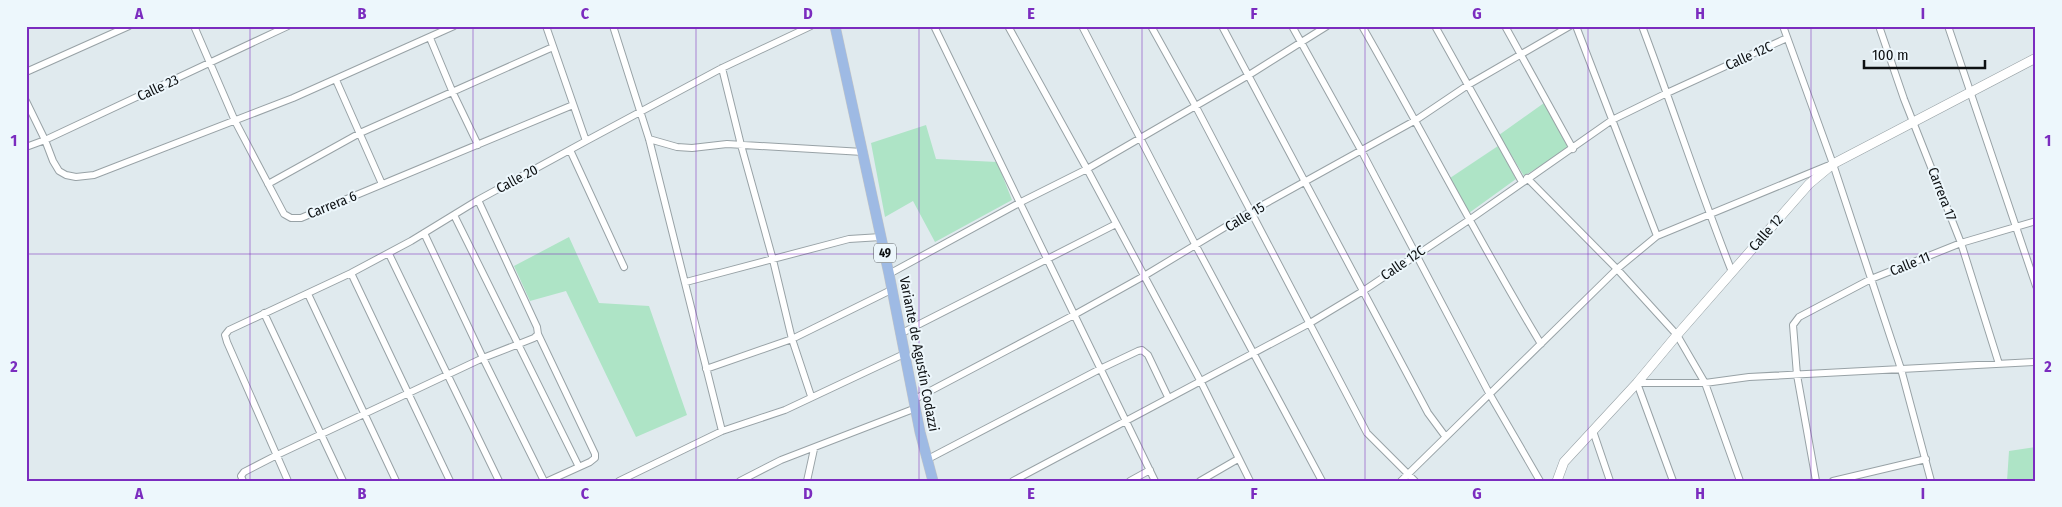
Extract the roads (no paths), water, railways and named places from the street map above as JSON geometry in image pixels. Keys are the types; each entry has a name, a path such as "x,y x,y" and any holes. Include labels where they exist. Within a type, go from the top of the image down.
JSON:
{"main road":[{"name":"Variante de Agustín Codazzi","path":"835,26 889,274 931,480"},
{"name":"Calle 12","path":"1556,481 1564,462 1637,383 1677,334 1809,184 1833,164 2036,58"}],"street":[{"path":"26,72 129,26"},
{"name":"Carrera 6","path":"194,26 235,121 284,214 291,218 301,218 573,105"},
{"name":"Calle 23","path":"26,147 45,140 288,26"},
{"path":"26,101 45,140 52,161 59,171 76,177 94,175 336,80 454,26"},
{"path":"546,26 586,140"},
{"path":"613,26 649,139 722,431"},
{"name":"Calle 20","path":"277,455 227,342 225,335 229,330 389,254 478,200 586,140 722,68 811,26"},
{"path":"934,26 1021,202 1074,315 1102,368 1155,481"},
{"path":"1008,26 1201,382 1250,481"},
{"path":"1082,26 1196,246 1322,481"},
{"path":"1151,26 1195,104 1366,433 1415,481"},
{"path":"1222,26 1428,412 1445,436"},
{"path":"1292,26 1361,150 1489,393 1540,481"},
{"path":"889,274 1021,202 1087,169 1327,26"},
{"path":"1362,26 1416,120 1469,220 1541,344"},
{"path":"1435,26 1468,86 1525,180 1617,269 1677,334 1705,383 1740,481"},
{"path":"1505,26 1572,149"},
{"name":"Calle 15","path":"740,481 781,460 814,449 915,404 1144,276 1250,212 1416,120 1468,86 1570,26"},
{"path":"1576,26 1657,236"},
{"path":"1642,26 1709,214 1732,272"},
{"path":"1783,26 1833,164 1901,369 1931,481"},
{"name":"Carrera 17","path":"1879,26 1961,243 1999,364"},
{"path":"1948,26 2036,286"},
{"path":"430,38 453,93 478,144"},
{"name":"Calle 12C","path":"1013,481 1168,397 1255,354 1310,323 1363,291 1469,220 1612,120 1787,38"},
{"path":"268,184 360,133 553,47"},
{"path":"722,68 792,339 811,396"},
{"path":"336,80 382,184"},
{"path":"649,139 676,147 692,148 716,144 863,152"},
{"path":"570,150 624,267"},
{"path":"1401,481 1617,269 1657,236 1833,164"},
{"path":"478,200 537,327 538,334 595,454 595,458 590,462 548,481"},
{"path":"454,215 579,467"},
{"name":"Calle 11","path":"1797,376 1793,325 1799,317 1871,279 1961,243 2036,221"},
{"path":"900,334 1116,224"},
{"path":"424,233 544,481"},
{"path":"686,282 849,239 881,237"},
{"path":"389,254 498,481"},
{"path":"351,273 450,481"},
{"path":"706,369 792,339 891,290"},
{"path":"308,294 366,413 396,481"},
{"path":"264,313 343,481"},
{"path":"243,481 241,476 244,472 277,455 483,358 534,338 538,334"},
{"path":"928,459 1102,368 1142,350 1148,355 1168,397"},
{"path":"619,481 722,431 785,410 811,396 904,354"},
{"path":"1673,481 1637,383 1705,383 1749,377 1797,376 2036,362"},
{"path":"1797,376 1816,481"},
{"path":"1593,431 1610,481"},
{"path":"808,481 814,449"},
{"path":"277,455 288,481"},
{"path":"1200,481 1238,459"},
{"path":"1833,481 1926,459"},
{"path":"1130,481 1150,470"}]}
